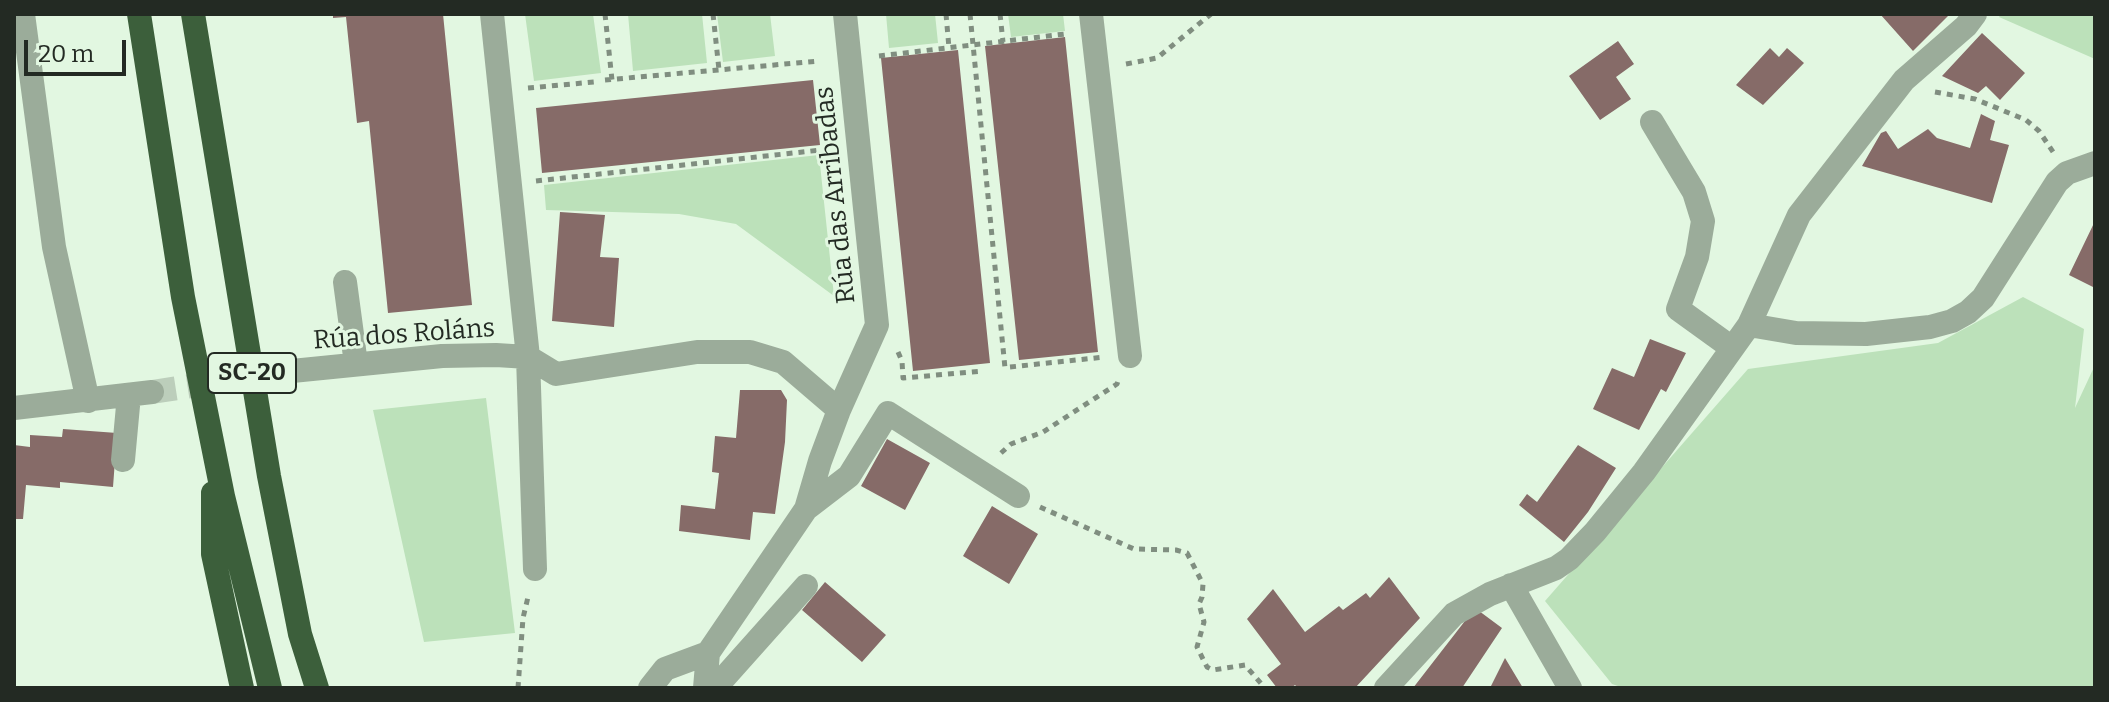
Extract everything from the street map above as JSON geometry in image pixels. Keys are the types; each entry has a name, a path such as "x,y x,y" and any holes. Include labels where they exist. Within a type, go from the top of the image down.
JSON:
{"highway":[{"name":"SC-20","path":"139,14 183,297 213,450 270,688"},
{"name":"SC-20","path":"193,14 269,476 300,634 317,688"},
{"path":"213,450 213,554 242,688"}],"street":[{"path":"23,14 54,247 88,401"},
{"path":"492,14 528,357 535,569"},
{"name":"Rúa das Arribadas","path":"806,509 839,410 877,325 845,14"},
{"path":"1091,14 1118,356"},
{"path":"1386,688 1454,614 1511,585 1556,568 1595,532 1644,472 1749,325 1799,215 1904,80 1966,26 1975,14"},
{"path":"1652,122 1694,192 1703,221 1697,257 1678,309 1732,348"},
{"path":"1749,325 1796,333 1866,334 1930,327 1952,321 1983,298 2049,193 2067,173 2095,163"},
{"path":"345,282 356,364"},
{"name":"Rúa dos Roláns","path":"282,372 442,356 528,357 556,374 697,352 750,352 783,362 839,410"},
{"path":"14,408 141,393 123,460"},
{"path":"705,688 708,653 806,509 849,476 888,413 1018,496"},
{"path":"1511,585 1570,688"},
{"path":"715,688 806,586"},
{"path":"650,688 665,669 708,653"}],"path":[{"path":"605,14 608,80 819,61"},
{"path":"713,14 719,70"},
{"path":"946,14 949,48"},
{"path":"970,14 1007,367 1118,356 1117,384 1043,432 1011,444 1000,453 1000,470 1018,496 1059,517 1134,549 1187,553 1203,584 1199,604 1204,622 1197,647 1207,667 1213,670 1245,665 1265,688"},
{"path":"1000,14 1003,42"},
{"path":"1097,71 1157,58 1211,14"},
{"path":"879,56 1074,33"},
{"path":"523,88 594,82"},
{"path":"1928,90 1975,99 2026,120 2039,131 2067,173"},
{"path":"543,180 830,149"},
{"path":"902,361 903,378 983,371"},
{"path":"518,688 523,618 535,569"}],"green space":[{"path":"525,14 593,14 601,73 534,81"},
{"path":"628,14 702,14 707,63 633,71"},
{"path":"717,14 770,14 775,56 723,62"},
{"path":"886,14 935,14 938,43 889,48"},
{"path":"1008,14 1063,14 1065,31 1011,37"},
{"path":"2001,14 2095,14 2095,59 1999,17"},
{"path":"819,155 834,296 736,224 679,214 546,210 544,185"},
{"path":"2023,297 2084,329 2075,408 2095,365 2095,688 1624,688 1612,684 1545,601 1748,369 1938,343"},
{"path":"486,398 515,633 424,642 373,410"}],"building":[{"path":"333,14 443,14 472,305 388,313 369,121 357,123 346,17 333,18"},
{"path":"1880,14 1950,14 1913,51"},
{"path":"1982,33 2025,73 2000,100 1986,86 1978,93 1942,76"},
{"path":"1065,37 1098,352 1019,360 985,46"},
{"path":"1618,41 1634,64 1616,77 1631,99 1600,120 1569,76"},
{"path":"1770,48 1779,57 1787,48 1804,63 1763,105 1736,85"},
{"path":"958,50 990,363 913,371 881,58"},
{"path":"813,80 820,145 542,173 536,108"},
{"path":"1981,114 1995,121 1990,140 2009,145 1992,203 1862,166 1881,133 1886,131 1898,149 1928,129 1937,138 1970,148"},
{"path":"560,212 605,215 600,257 619,258 614,327 552,321"},
{"path":"2095,221 2095,288 2069,275"},
{"path":"1650,339 1686,353 1666,392 1661,389 1639,430 1593,409 1612,368 1634,377"},
{"path":"740,390 781,390 787,400 785,442 775,514 753,512 750,540 679,531 681,505 715,509 719,473 712,472 715,436 736,438"},
{"path":"63,429 117,433 113,487 60,482 60,488 26,485 23,519 14,519 14,445 30,447 30,435 62,437"},
{"path":"887,439 930,463 905,510 861,486"},
{"path":"1578,445 1616,468 1564,542 1519,505 1527,494 1537,502"},
{"path":"992,506 1038,534 1009,584 963,556"},
{"path":"1389,577 1420,618 1355,688 1298,688 1295,685 1277,688 1267,675 1281,664 1247,619 1273,589 1305,632 1339,606 1343,610 1366,593 1370,598"},
{"path":"825,582 886,635 862,662 802,610"},
{"path":"1475,608 1502,628 1462,688 1413,688"},
{"path":"1505,658 1523,688 1490,688"}],"tunnel":[{"path":"152,392 282,372"}]}
